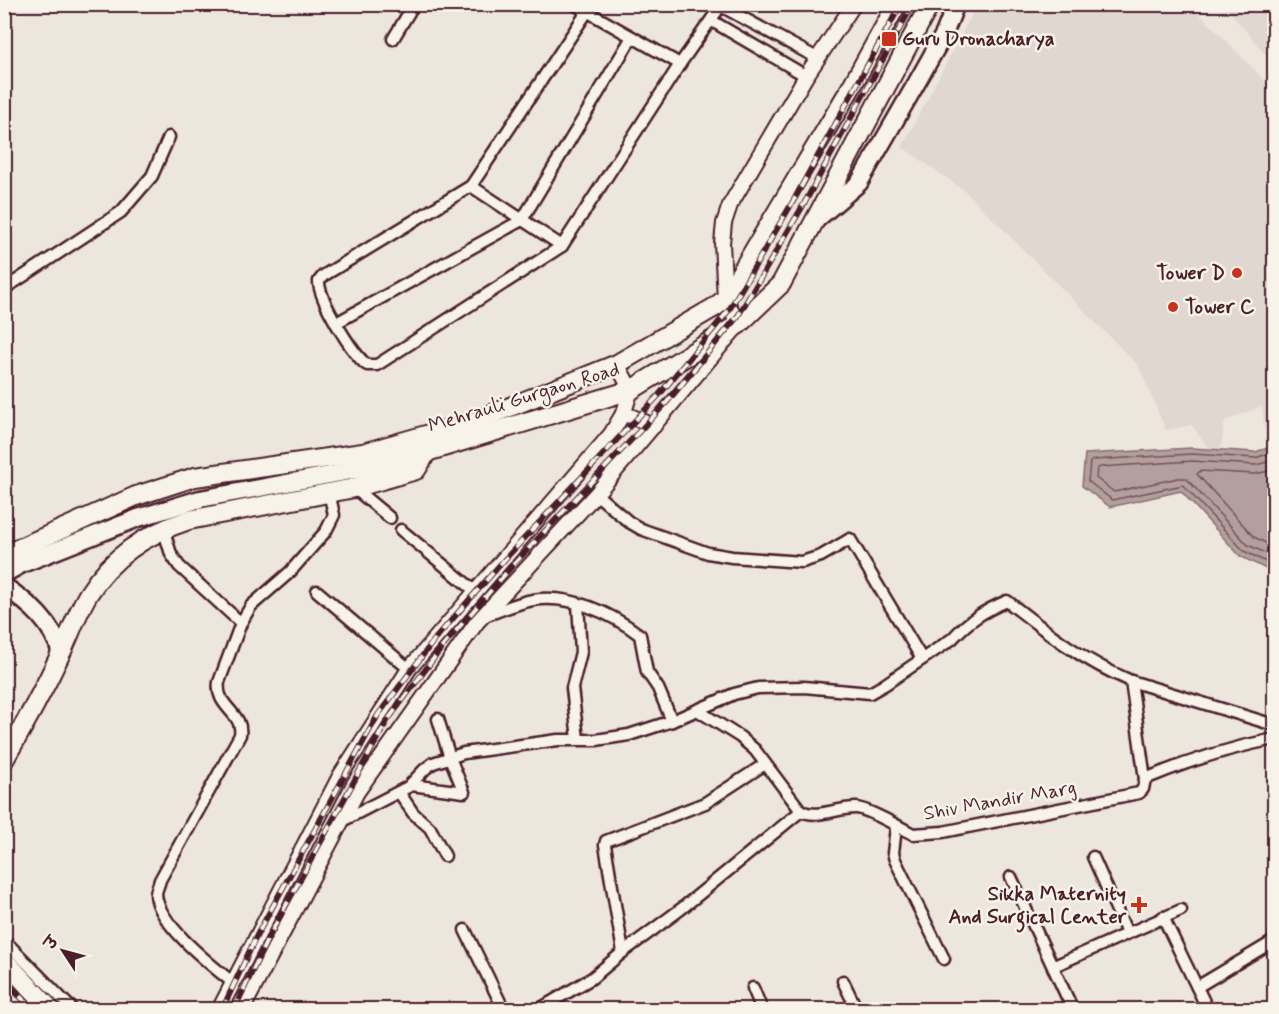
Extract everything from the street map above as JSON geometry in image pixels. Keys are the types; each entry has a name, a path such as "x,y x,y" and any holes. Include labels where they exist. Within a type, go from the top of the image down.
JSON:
{"highway":[{"name":"Mehrauli Gurgaon Road","path":"4,555 136,496 195,477 363,453 475,421 617,363 715,307 725,299 849,91 897,4"},
{"name":"Mehrauli Gurgaon Road","path":"4,760 61,654 88,593 115,560 134,545 163,528 189,519 354,489 416,470 427,452 631,390 739,324 780,284 930,4"},
{"path":"4,960 51,1010"}],"main road":[{"path":"815,221 859,183 944,34 957,4"},
{"path":"4,574 22,564 138,518 200,499 367,468 427,452"},
{"path":"4,586 49,624 61,654"}],"street":[{"path":"393,39 414,4"},
{"path":"574,4 680,64"},
{"path":"242,1010 357,792 479,620 596,494 739,324 725,299 722,243 724,223 730,205 817,58 854,4"},
{"path":"587,12 471,186 323,276 319,281 319,287 336,323 367,365 377,365 562,246 680,64 722,5 817,58"},
{"path":"712,21 806,76"},
{"path":"336,323 522,220 632,37"},
{"path":"4,289 121,212 152,176 169,137"},
{"path":"471,186 562,246"},
{"path":"219,1010 340,776 409,669 611,434 623,413 631,390 617,363"},
{"path":"623,413 654,426"},
{"path":"354,489 390,518"},
{"path":"232,982 191,947 165,917 156,893 160,880 240,735 242,727 219,699 217,691 241,623 251,606 290,572 326,531 334,515 329,492"},
{"path":"596,494 628,522 641,529 708,553 802,562 820,556 850,539 922,659"},
{"path":"163,528 171,554 178,566 241,623"},
{"path":"401,530 476,591"},
{"path":"317,591 409,669"},
{"path":"460,610 479,620 532,600 559,599 611,617 639,636 647,672 658,688 672,721"},
{"path":"342,821 399,792 411,785 425,769 450,758 498,748 610,738 672,721 743,691 772,686 870,693 952,639 958,630 984,611 1007,601 1049,634 1097,666 1131,681 1275,725"},
{"path":"578,604 581,652 572,688 578,740"},
{"path":"1131,681 1145,779"},
{"path":"538,1010 592,978 801,811 747,742 698,710"},
{"path":"411,785 464,792 438,719"},
{"name":"Shiv Mandir Marg","path":"801,811 811,815 847,808 861,809 913,834 943,832 1138,793 1143,789 1145,779 1185,762 1236,747 1275,739"},
{"path":"623,952 606,841 705,803 765,764"},
{"path":"399,792 413,813 430,828 445,856"},
{"path":"896,826 893,853 895,860 944,959"},
{"path":"1093,857 1127,933"},
{"path":"1011,877 1073,1010"},
{"path":"1054,966 1181,910"},
{"path":"1164,917 1208,1010"},
{"path":"465,930 504,1010"},
{"path":"4,940 73,1010"},
{"path":"1197,987 1275,941"},
{"path":"843,981 857,1010"},
{"path":"753,988 762,1010"}],"shaded area":[{"path":"977,5 1191,5 1274,90 1274,442 1266,443 1262,406 1225,421 1218,462 1192,425 1166,430 1138,365 965,191 902,147"},
{"path":"1222,5 1274,5 1274,65 1235,18"}],"water":[{"path":"1274,446 1274,573 1240,556 1181,491 1110,507 1082,486 1085,454 1192,448 1255,452"}],"tunnel":[{"path":"4,1003 10,1010"}],"railway":[{"path":"222,1010 257,935 378,715 435,639 505,559 659,395 729,310 795,198 901,4"},
{"path":"234,1010 267,940 387,721 443,646 512,566 667,402 738,316 804,204 913,4"},
{"path":"4,981 34,1010"}],"place":[{"name":"Guru Dronacharya","path":"889,39"},
{"name":"Tower D","path":"1237,273"},
{"name":"Tower C","path":"1173,307"},
{"name":"Sikka Maternity And Surgical Center","path":"1139,905"}]}
